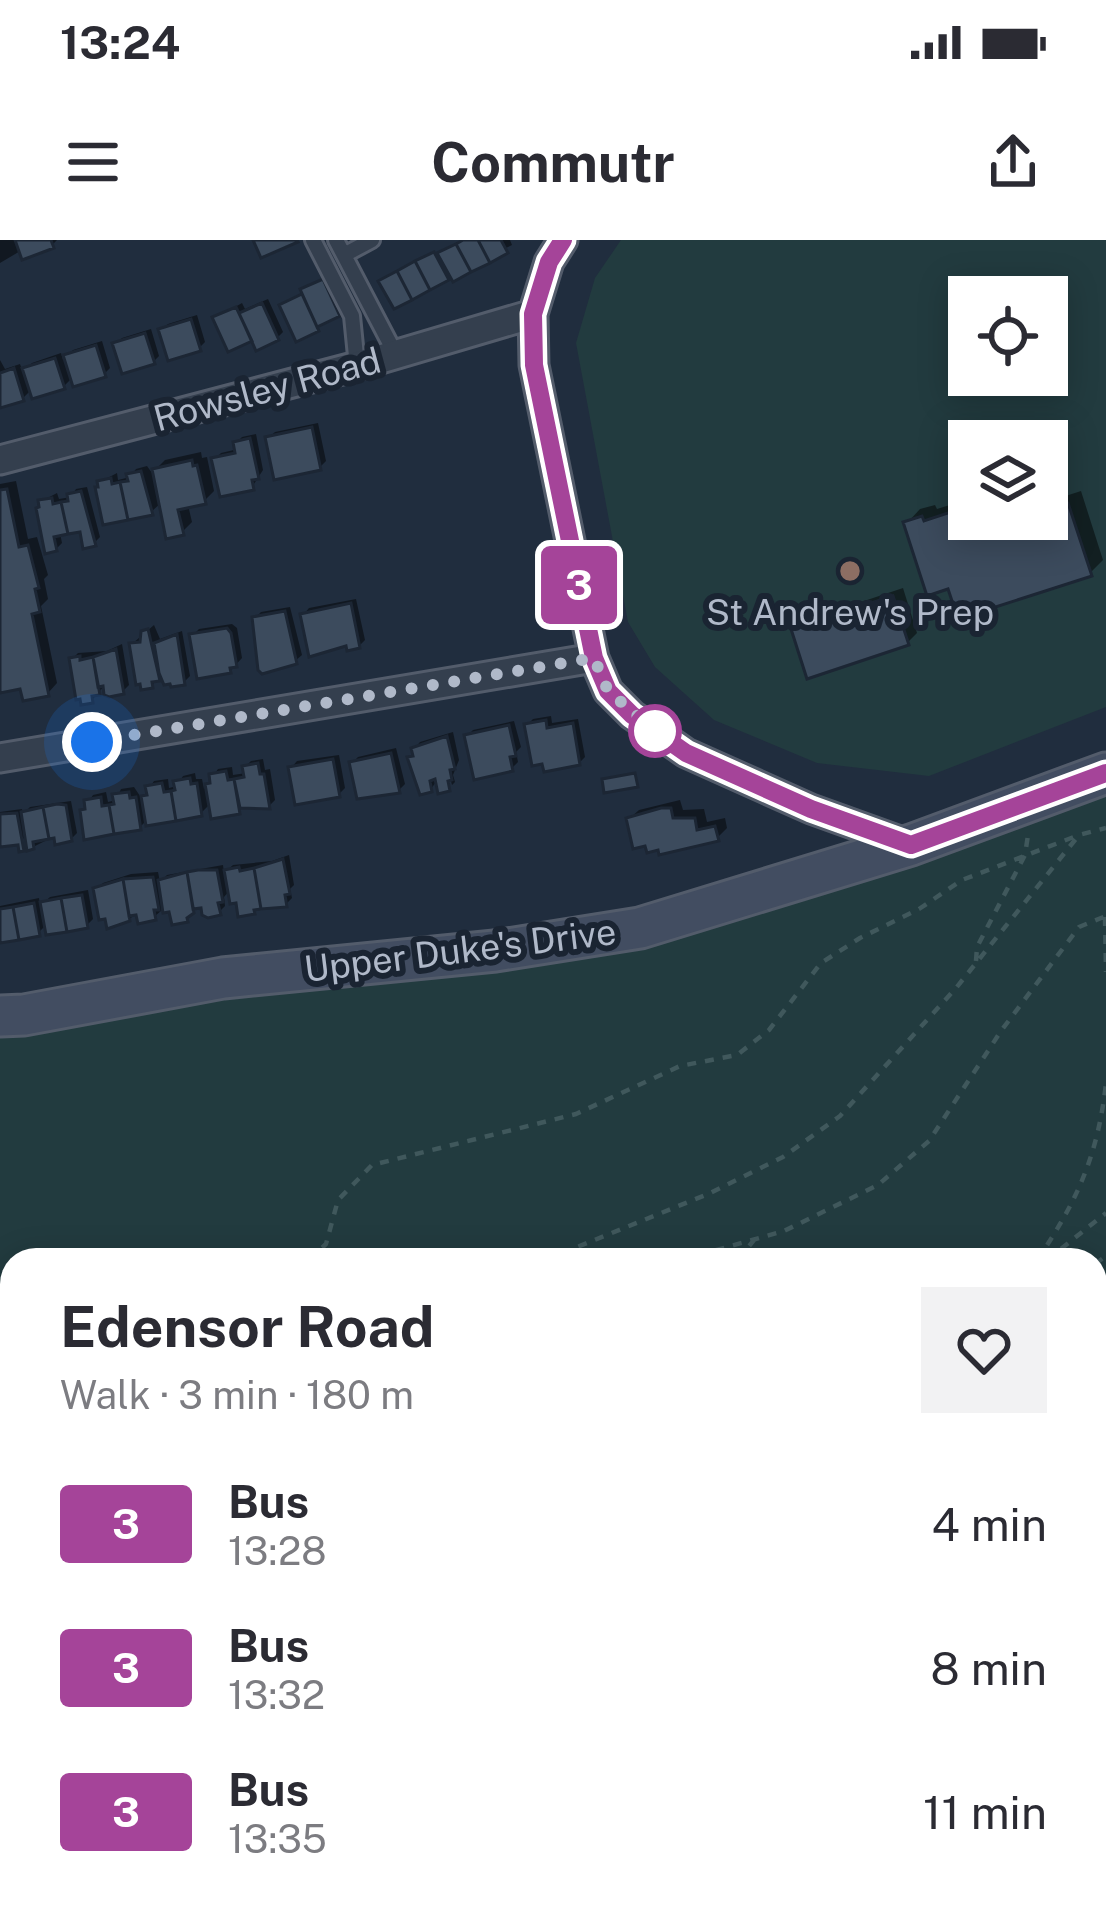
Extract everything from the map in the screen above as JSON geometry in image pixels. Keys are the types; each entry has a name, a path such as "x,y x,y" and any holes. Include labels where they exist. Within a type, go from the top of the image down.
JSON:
{"main road":[{"name":"Upper Duke's Drive","path":"0,1016 224,978 495,951 640,928 911,845 1106,772"}],"street":[{"path":"563,240 549,262 533,314 534,365 594,658 608,691 632,715 686,753 811,809 911,845"},
{"name":"Rowsley Road","path":"0,460 357,366 533,314"},
{"path":"0,758 594,658"}],"lane":[{"path":"313,240 352,316 357,366"},
{"path":"336,240 396,355"},
{"path":"344,255 372,240"}],"path":[{"path":"322,1248 338,1200 372,1165 576,1114 680,1066 736,1055 769,1030 820,963 860,938 919,909 962,880 1106,828"},
{"path":"573,1248 708,1194 783,1157 840,1116 1079,835"},
{"path":"976,961 977,947 1024,855"},
{"path":"725,1248 784,1232 878,1184 929,1141 1001,1031 1078,927 1106,915 1106,972"},
{"path":"1045,1248 1072,1209 1086,1175 1106,1083"},
{"path":"1062,1248 1106,1213"},
{"path":"748,1248 754,1240"}],"green space":[{"name":"St Andrew's Prep","path":"621,240 1106,240 1106,707 929,776 817,763 714,720 655,667 628,622 576,343 595,278"},
{"path":"1106,794 1106,1248 0,1248 0,1015 556,947"}],"building":[{"path":"15,240 51,240 54,248 22,260"},
{"path":"253,240 297,240 298,242 261,258"},
{"path":"478,240 490,263 471,272 456,244"},
{"path":"478,240 501,240 508,253 490,263"},
{"path":"456,244 471,272 453,282 437,253"},
{"path":"434,252 449,280 430,290 415,261"},
{"path":"415,261 430,290 412,300 397,271"},
{"path":"397,271 412,300 394,309 378,281"},
{"path":"323,279 340,316 317,327 300,289"},
{"path":"302,294 319,331 296,342 279,305"},
{"path":"262,303 279,340 256,351 239,313"},
{"path":"236,307 252,341 228,352 212,317"},
{"path":"191,319 201,351 168,361 158,329"},
{"path":"145,333 155,364 122,374 112,343"},
{"path":"96,345 106,377 73,387 63,355"},
{"path":"55,358 65,389 32,399 22,368"},
{"path":"14,368 24,401 0,408 0,373"},
{"path":"312,427 321,470 274,480 265,437"},
{"path":"250,438 259,479 252,480 254,490 220,497 211,458 235,453 233,442"},
{"path":"192,460 206,504 178,510 184,535 166,539 152,469"},
{"path":"141,471 153,515 128,520 120,482 128,481 126,474"},
{"path":"111,478 112,484 120,482 128,520 103,525 95,487 97,481"},
{"path":"7,489 19,547 28,545 39,588 35,589 40,612 32,614 49,696 23,701 20,689 0,693 0,490"},
{"path":"81,491 96,546 83,549 80,532 68,534 61,502 68,501 67,494"},
{"path":"52,498 53,504 61,502 68,534 54,537 57,551 45,554 36,508 38,500"},
{"path":"1068,503 1092,576 958,619 948,589 927,596 903,522 922,516 924,521 948,513 948,540 1068,540"},
{"path":"893,596 909,645 807,679 791,629"},
{"path":"351,603 360,648 347,651 346,646 309,657 300,614"},
{"path":"285,611 297,664 262,674 252,617"},
{"path":"227,628 237,667 230,668 231,673 197,679 189,634"},
{"path":"148,629 160,681 141,690 136,685 129,643 140,642 141,631"},
{"path":"177,634 185,685 171,687 164,685 159,673 154,643"},
{"path":"116,649 124,694 109,697 103,686 98,687 93,657"},
{"path":"80,656 80,660 93,657 100,695 92,696 93,703 81,705 76,700 69,658"},
{"path":"546,720 547,728 573,723 580,765 544,772 542,764 532,766 524,724"},
{"path":"509,725 516,756 510,757 513,771 474,780 464,735"},
{"path":"447,736 455,769 450,770 450,791 438,794 435,779 430,781 432,792 420,795 407,757 413,756 411,748"},
{"path":"391,753 400,793 357,799 349,762"},
{"path":"333,759 340,797 295,805 288,767"},
{"path":"258,763 270,809 240,808 234,779 244,777 242,766"},
{"path":"226,771 228,780 234,779 240,814 211,819 205,784 210,783 209,774"},
{"path":"635,773 638,787 604,793 602,779"},
{"path":"190,778 191,784 197,783 202,816 176,821 173,781"},
{"path":"162,783 164,792 171,791 176,821 146,826 141,796 147,795 145,786"},
{"path":"129,792 130,798 136,797 141,830 114,834 112,794"},
{"path":"101,797 102,806 109,805 114,834 84,840 80,810 85,809 84,800"},
{"path":"66,805 72,841 55,845 54,838 49,839 43,807"},
{"path":"43,807 49,839 33,842 34,849 27,851 21,812"},
{"path":"671,808 673,818 695,818 697,830 715,826 719,841 659,855 658,850 647,853 645,846 633,849 626,818"},
{"path":"17,813 24,851 19,852 18,845 0,847 0,814"},
{"path":"283,859 290,894 285,895 287,907 261,909 254,868"},
{"path":"239,867 240,871 254,868 261,909 238,917 236,903 230,904 224,870"},
{"path":"217,870 221,915 208,918 201,908 193,909 187,872"},
{"path":"187,872 194,913 188,922 172,925 169,912 163,913 158,880"},
{"path":"153,877 159,910 154,910 156,920 138,924 136,915 129,916 123,879"},
{"path":"123,879 130,921 107,929 105,919 99,920 93,888"},
{"path":"82,895 88,928 67,932 61,898"},
{"path":"61,898 67,932 46,935 40,902"},
{"path":"34,903 40,936 19,940 13,907"},
{"path":"13,907 19,940 0,943 0,909"}],"bus line":[{"name":"3","path":"563,240 549,262 533,314 534,365 594,658 608,691 632,715 686,753 811,809 911,845 1106,773"}],"place":[{"name":"St Andrew's Prep","path":"850,571"}],"route":[{"path":"92,742 594,658 608,691 659,734 655,731"}]}
